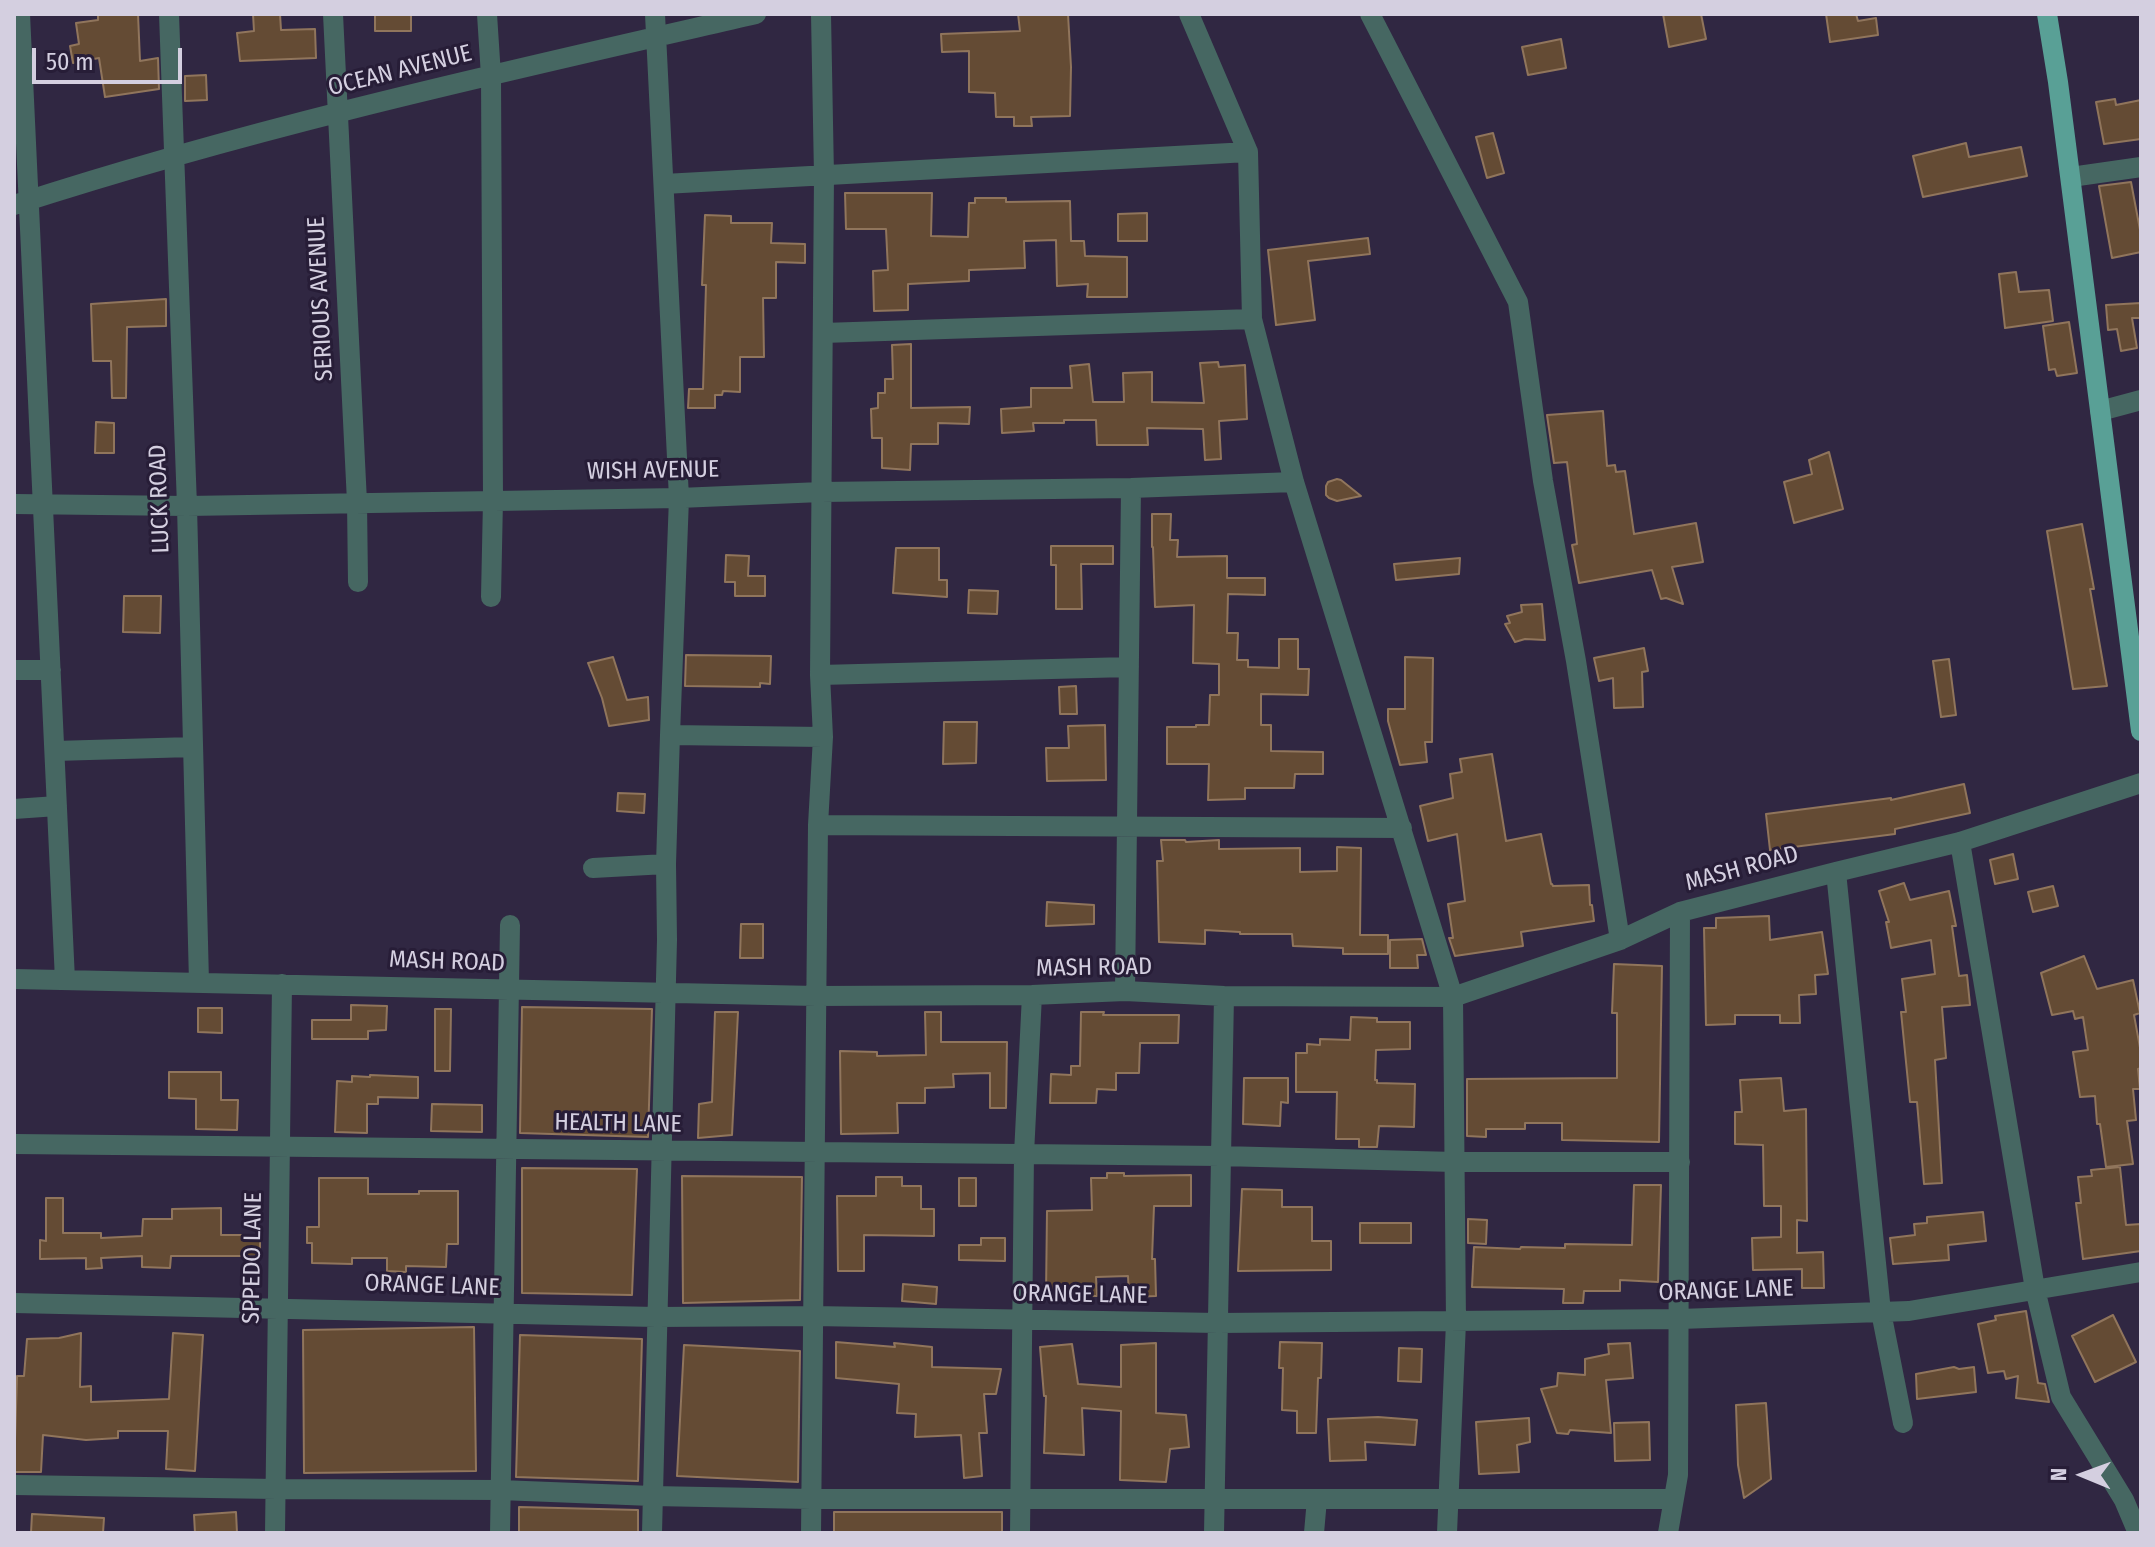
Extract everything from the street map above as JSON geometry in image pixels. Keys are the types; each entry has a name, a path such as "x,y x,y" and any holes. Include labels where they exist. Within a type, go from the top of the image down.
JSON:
{"main road":[{"path":"2047,14 2100,411 2135,631 2141,731"}],"street":[{"path":"20,14 22,202 43,503 65,980"},
{"name":"LUCK ROAD","path":"169,14 187,506 199,982"},
{"name":"SERIOUS AVENUE","path":"333,14 357,502 358,582"},
{"path":"487,14 491,76 491,597"},
{"path":"652,1533 666,993 666,864 679,498 655,14"},
{"name":"OCEAN AVENUE","path":"22,202 338,113 756,14"},
{"path":"811,1533 818,825 823,737 820,675 824,176 821,14"},
{"path":"1189,14 1248,152 1252,319 1294,482 1453,997 1456,1322 1447,1533"},
{"path":"1370,14 1518,302 1543,481 1576,661 1620,940"},
{"path":"664,184 1248,152"},
{"path":"2071,177 2141,167"},
{"path":"823,333 1252,319"},
{"path":"2100,411 2141,400"},
{"name":"WISH AVENUE","path":"14,504 187,506 679,498 1294,482"},
{"path":"1125,991 1131,488"},
{"path":"820,675 1129,667"},
{"path":"14,670 51,670"},
{"path":"670,735 823,737"},
{"path":"55,751 192,747"},
{"name":"MASH ROAD","path":"14,979 816,996 1032,995 1125,991 1224,996 1453,997 1620,940 1680,912 1960,842 2141,783"},
{"path":"14,809 57,806"},
{"path":"818,825 1402,828"},
{"path":"1960,842 2035,1289 2061,1397 2124,1500 2138,1533"},
{"path":"593,868 666,864"},
{"path":"1836,872 1881,1312 1903,1423"},
{"path":"1668,1533 1678,1475 1680,912"},
{"path":"500,1533 510,925"},
{"name":"SPPEDO LANE","path":"275,1533 282,984"},
{"path":"1020,1533 1024,1154 1032,995"},
{"path":"1214,1533 1224,996"},
{"name":"HEALTH LANE","path":"14,1144 1221,1156 1455,1162 1680,1162"},
{"name":"ORANGE LANE","path":"14,1303 279,1307 504,1315 813,1316 1218,1323 1680,1319 1909,1311 2141,1272"},
{"path":"14,1485 500,1490 811,1499 1673,1499"},
{"path":"1314,1533 1317,1499"}],"building":[{"path":"98,14 138,14 140,61 158,58 159,89 105,97 99,58 73,63 70,46 79,44 76,23 98,20"},
{"path":"253,14 280,14 281,30 315,29 316,58 240,61 237,33 254,31"},
{"path":"375,14 411,14 411,31 375,31"},
{"path":"1018,14 1068,14 1070,116 1031,117 1032,126 1014,126 1014,117 996,117 995,93 969,92 969,51 942,52 941,34 1020,31"},
{"path":"1663,14 1701,14 1706,39 1669,47"},
{"path":"1826,14 1856,14 1858,21 1876,18 1878,35 1830,42"},
{"path":"1561,39 1566,68 1528,75 1522,47"},
{"path":"206,75 207,100 185,101 185,76"},
{"path":"2115,99 2116,105 2141,100 2141,139 2104,144 2096,102"},
{"path":"1493,133 1504,173 1487,178 1476,137"},
{"path":"1966,143 1969,157 2021,147 2027,176 1923,197 1913,156"},
{"path":"2131,182 2141,235 2141,252 2112,258 2099,186"},
{"path":"845,193 932,193 931,236 968,237 969,203 975,203 975,198 1006,198 1006,202 1070,201 1071,241 1084,241 1085,256 1127,257 1127,297 1087,297 1088,284 1057,286 1056,240 1024,241 1025,268 969,270 969,281 908,284 908,310 874,311 873,271 888,270 886,229 846,229"},
{"path":"1147,213 1147,241 1118,241 1118,214"},
{"path":"705,215 731,216 731,223 772,223 771,243 805,244 805,263 776,262 776,298 763,298 764,357 740,357 740,392 723,391 722,395 715,395 715,408 688,408 689,389 703,389"},
{"path":"1368,238 1370,254 1308,261 1315,320 1276,325 1268,250"},
{"path":"2016,272 2019,292 2049,290 2053,321 2005,328 1999,274"},
{"path":"166,299 166,326 127,327 126,398 112,398 111,361 93,361 91,304"},
{"path":"2141,303 2141,318 2132,318 2137,348 2121,351 2117,329 2108,330 2106,305"},
{"path":"2069,322 2077,373 2057,376 2055,369 2049,370 2043,326"},
{"path":"911,344 911,408 970,407 969,424 938,423 938,444 911,444 910,470 882,468 882,438 872,438 871,409 878,408 878,393 885,393 885,379 893,379 892,345"},
{"path":"1218,362 1219,367 1245,365 1247,419 1219,421 1221,459 1205,460 1203,429 1147,428 1148,445 1097,445 1096,420 1033,423 1034,431 1002,433 1001,409 1031,407 1031,388 1072,388 1070,366 1089,364 1093,402 1124,402 1123,373 1152,372 1152,402 1204,403 1200,363"},
{"path":"1603,411 1607,466 1615,465 1616,472 1625,471 1634,534 1696,523 1703,562 1672,567 1683,604 1661,599 1652,570 1579,583 1572,545 1577,544 1567,462 1554,463 1547,415"},
{"path":"96,422 114,423 114,453 95,453"},
{"path":"1829,452 1843,509 1794,523 1784,482 1812,474 1809,460"},
{"path":"1337,479 1361,496 1337,501 1329,498 1326,486"},
{"path":"1152,514 1171,514 1170,540 1178,540 1177,557 1227,556 1227,578 1265,578 1265,595 1228,594 1227,633 1238,633 1237,660 1248,660 1248,667 1279,668 1279,639 1298,639 1298,669 1309,669 1308,695 1261,694 1261,725 1271,725 1271,751 1323,752 1323,774 1295,774 1294,788 1245,788 1245,799 1208,800 1209,764 1167,764 1167,727 1209,725 1210,695 1219,695 1219,664 1193,663 1194,605 1155,607"},
{"path":"2082,524 2107,686 2073,689 2047,531"},
{"path":"1051,546 1113,546 1113,564 1081,564 1082,609 1056,609 1056,565 1051,565"},
{"path":"896,548 939,548 939,580 947,580 947,597 893,593"},
{"path":"726,555 749,556 748,576 765,576 765,596 735,596 735,582 725,582"},
{"path":"1460,558 1459,574 1396,580 1394,564"},
{"path":"969,590 998,591 997,614 968,613"},
{"path":"124,596 161,596 160,633 123,632"},
{"path":"1542,604 1545,640 1515,642 1505,624 1510,623 1507,616 1522,612 1521,605"},
{"path":"1644,648 1648,671 1642,672 1643,707 1614,708 1613,678 1599,681 1594,658"},
{"path":"686,655 771,656 770,684 760,683 760,687 685,686"},
{"path":"613,657 627,700 648,697 649,720 609,726 588,663"},
{"path":"1405,657 1433,658 1432,742 1425,742 1427,762 1400,765 1388,721 1388,709 1405,709"},
{"path":"1949,659 1956,715 1941,717 1933,661"},
{"path":"1076,686 1077,714 1060,714 1059,687"},
{"path":"944,722 977,722 976,763 943,764"},
{"path":"1105,725 1106,780 1047,781 1046,748 1069,748 1068,726"},
{"path":"1492,754 1506,841 1541,834 1551,884 1589,885 1594,921 1521,932 1523,946 1455,956 1449,938 1453,938 1448,904 1465,901 1457,834 1428,841 1420,806 1453,798 1450,774 1462,772 1460,759"},
{"path":"1964,784 1970,813 1895,829 1895,834 1770,850 1766,814 1891,800"},
{"path":"618,793 645,794 644,813 617,811"},
{"path":"1161,840 1219,840 1219,849 1300,848 1300,872 1337,871 1337,847 1361,848 1360,935 1388,935 1388,954 1343,954 1343,948 1293,946 1292,934 1205,930 1205,944 1159,942 1157,861 1163,861"},
{"path":"2013,854 2018,879 1995,884 1990,860"},
{"path":"1904,883 1910,900 1949,891 1956,926 1952,926 1959,976 1967,975 1970,1005 1942,1007 1946,1058 1935,1060 1942,1183 1924,1184 1917,1102 1910,1102 1901,1012 1906,1012 1902,979 1935,974 1931,940 1891,948 1886,922 1889,922 1879,891"},
{"path":"2053,886 2058,906 2033,912 2028,892"},
{"path":"1047,902 1094,905 1094,924 1046,926"},
{"path":"1769,916 1770,940 1822,932 1828,974 1815,975 1816,994 1799,995 1800,1023 1780,1023 1780,1015 1735,1015 1735,1024 1706,1025 1704,928 1716,928 1716,918"},
{"path":"741,924 763,924 763,958 740,958"},
{"path":"1422,939 1426,955 1417,955 1418,968 1390,968 1390,940"},
{"path":"2084,956 2097,989 2133,980 2140,1013 2134,1015 2141,1068 2138,1069 2140,1089 2133,1089 2136,1120 2127,1121 2133,1164 2106,1167 2095,1096 2080,1097 2073,1052 2088,1050 2083,1017 2075,1019 2073,1011 2052,1015 2041,973"},
{"path":"1614,964 1662,966 1659,1142 1562,1140 1562,1123 1525,1123 1525,1129 1486,1129 1486,1137 1467,1136 1467,1079 1617,1078 1617,1013 1612,1013"},
{"path":"351,1005 387,1006 386,1030 368,1031 368,1039 312,1039 312,1020 351,1020"},
{"path":"522,1007 652,1009 648,1137 520,1133"},
{"path":"198,1008 222,1008 222,1033 198,1032"},
{"path":"435,1009 451,1009 450,1071 435,1071"},
{"path":"715,1012 738,1012 732,1135 698,1138 699,1104 712,1102"},
{"path":"925,1012 941,1012 941,1042 1007,1042 1006,1108 990,1108 990,1073 953,1074 954,1087 925,1088 925,1103 897,1103 898,1133 841,1134 840,1051 877,1052 877,1056 926,1055"},
{"path":"1081,1012 1179,1015 1178,1043 1140,1043 1139,1073 1116,1073 1116,1090 1097,1089 1096,1103 1050,1103 1051,1074 1071,1075 1071,1066 1080,1066"},
{"path":"1351,1017 1377,1018 1377,1022 1410,1022 1410,1049 1376,1050 1375,1080 1377,1083 1415,1084 1414,1127 1379,1126 1377,1147 1359,1147 1359,1139 1336,1139 1337,1092 1296,1092 1296,1053 1307,1053 1307,1044 1320,1045 1320,1039 1350,1040"},
{"path":"169,1072 221,1072 221,1100 238,1100 237,1130 196,1129 196,1099 169,1098"},
{"path":"352,1076 418,1077 418,1098 378,1097 378,1104 367,1104 367,1133 335,1132 337,1081 352,1082"},
{"path":"1244,1078 1288,1078 1288,1103 1281,1102 1280,1126 1243,1124"},
{"path":"1781,1078 1784,1111 1806,1109 1807,1221 1797,1220 1797,1253 1823,1252 1824,1288 1802,1288 1802,1269 1753,1270 1752,1238 1781,1237 1781,1206 1764,1206 1763,1145 1735,1144 1735,1112 1742,1112 1740,1080"},
{"path":"432,1104 482,1105 482,1132 431,1131"},
{"path":"2120,1167 2126,1225 2141,1224 2141,1251 2083,1259 2076,1203 2081,1203 2078,1177 2092,1176 2091,1170"},
{"path":"522,1168 637,1169 632,1295 522,1293"},
{"path":"1107,1173 1124,1173 1124,1176 1191,1175 1191,1206 1154,1206 1152,1259 1155,1259 1156,1296 1129,1297 1128,1276 1096,1277 1097,1296 1046,1295 1047,1211 1092,1210 1091,1178 1107,1178"},
{"path":"682,1176 802,1177 800,1300 683,1303"},
{"path":"876,1177 902,1177 902,1186 921,1186 921,1209 934,1209 934,1236 864,1235 864,1271 838,1271 837,1196 876,1196"},
{"path":"319,1178 368,1178 368,1194 458,1191 458,1244 447,1244 446,1267 406,1266 406,1272 387,1271 387,1258 352,1258 352,1264 312,1263 312,1243 307,1243 307,1227 319,1227"},
{"path":"959,1178 976,1178 976,1206 959,1206"},
{"path":"1634,1185 1661,1185 1658,1282 1620,1280 1620,1291 1584,1291 1583,1303 1563,1303 1564,1289 1472,1287 1474,1247 1520,1249 1565,1248 1565,1244 1632,1245"},
{"path":"1242,1189 1282,1190 1282,1207 1312,1207 1312,1241 1331,1241 1331,1270 1238,1271"},
{"path":"46,1198 63,1198 63,1233 101,1233 101,1238 142,1236 143,1219 172,1219 172,1209 221,1208 221,1235 260,1235 260,1256 171,1256 170,1268 142,1267 142,1256 101,1258 102,1268 86,1269 86,1258 40,1259 40,1240 46,1241"},
{"path":"1983,1212 1986,1241 1948,1245 1949,1260 1893,1264 1890,1238 1915,1235 1914,1224 1927,1223 1927,1217"},
{"path":"1468,1219 1487,1220 1486,1244 1468,1243"},
{"path":"1360,1223 1411,1223 1411,1243 1360,1243"},
{"path":"981,1238 1005,1238 1005,1261 959,1260 959,1245 981,1245"},
{"path":"903,1284 937,1287 936,1304 902,1301"},
{"path":"2026,1311 2038,1383 2045,1384 2049,1402 2016,1398 2018,1376 2006,1379 2004,1371 1988,1373 1978,1324 1996,1320 1995,1316"},
{"path":"2113,1315 2136,1362 2095,1382 2072,1336"},
{"path":"474,1327 476,1471 304,1473 303,1330"},
{"path":"81,1333 80,1387 91,1386 91,1402 169,1399 173,1333 203,1335 195,1471 166,1469 168,1431 118,1431 118,1438 86,1440 43,1435 41,1472 14,1472 17,1376 24,1376 27,1339 59,1338"},
{"path":"520,1335 642,1339 638,1481 516,1477"},
{"path":"836,1342 932,1347 932,1367 1001,1369 996,1394 984,1394 987,1433 979,1433 982,1476 964,1478 961,1435 915,1437 916,1414 897,1413 899,1384 836,1378"},
{"path":"1280,1342 1322,1343 1316,1433 1297,1433 1297,1411 1282,1410"},
{"path":"1156,1343 1156,1413 1186,1415 1189,1447 1170,1449 1166,1482 1120,1480 1121,1411 1082,1408 1084,1455 1044,1453 1046,1396 1040,1347 1072,1344 1078,1384 1121,1387 1121,1345"},
{"path":"1630,1343 1633,1378 1606,1380 1611,1433 1570,1430 1568,1434 1557,1433 1541,1389 1557,1386 1558,1373 1585,1375 1585,1359 1609,1354 1608,1344"},
{"path":"684,1345 800,1351 798,1482 677,1476"},
{"path":"1399,1348 1422,1349 1421,1382 1398,1381"},
{"path":"1974,1367 1976,1392 1917,1399 1916,1374"},
{"path":"1766,1403 1771,1479 1744,1498 1738,1465 1736,1405"},
{"path":"1378,1417 1417,1420 1415,1445 1365,1442 1366,1460 1330,1461 1328,1419"},
{"path":"1529,1418 1530,1442 1517,1445 1519,1472 1479,1474 1476,1422"},
{"path":"1649,1422 1650,1460 1615,1461 1614,1423"},
{"path":"519,1507 638,1510 638,1533 519,1533"},
{"path":"236,1512 237,1533 195,1533 194,1515"},
{"path":"834,1512 1002,1512 1002,1533 834,1533"},
{"path":"32,1514 104,1518 103,1533 31,1533"}]}
